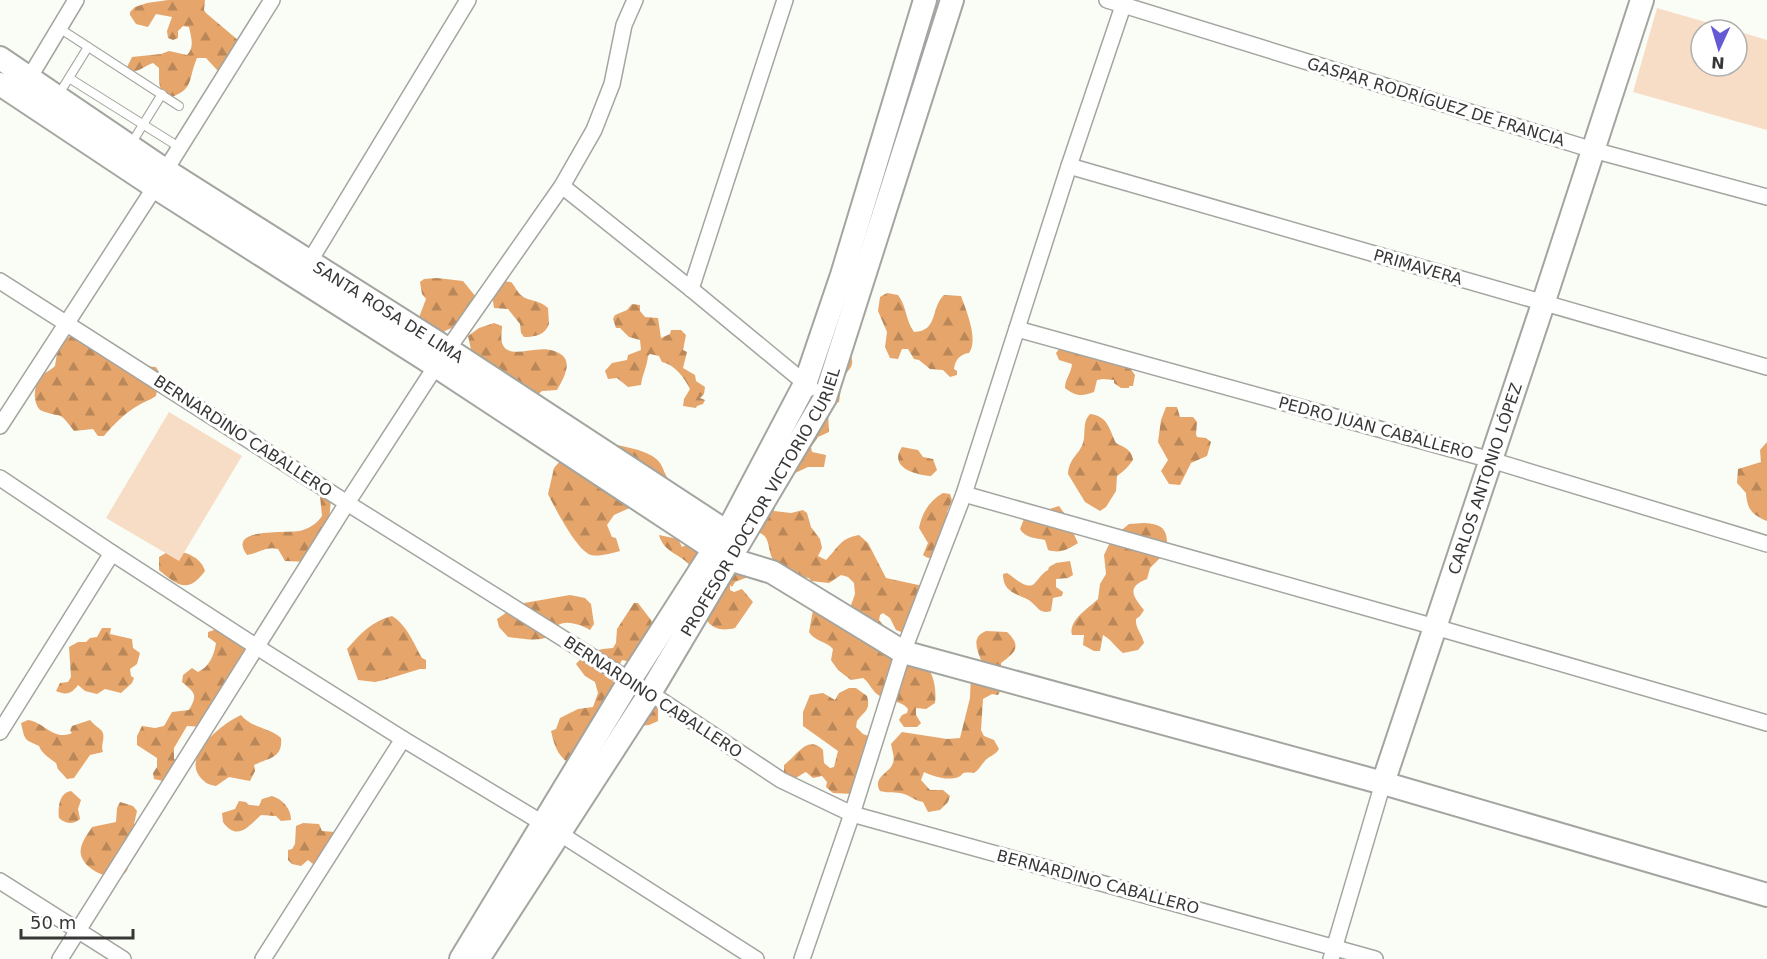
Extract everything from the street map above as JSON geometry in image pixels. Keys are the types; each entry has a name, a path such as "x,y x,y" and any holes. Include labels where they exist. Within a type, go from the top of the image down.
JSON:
{"street":[{"path":"76,0 59,28 16,86 160,178"},
{"path":"0,426 272,0"},
{"path":"304,270 468,0"},
{"path":"60,959 347,503 442,358 562,186 594,130 612,84 624,25 635,0"},
{"path":"691,289 785,0"},
{"name":"PROFESOR DOCTOR VICTORIO CURIEL","path":"478,959 551,829 630,680 728,545 825,398 852,279 925,0"},
{"name":"PROFESOR DOCTOR VICTORIO CURIEL","path":"461,959 551,829 650,693 728,545 806,384 852,279 952,0"},
{"name":"GASPAR RODRÍGUEZ DE FRANCIA","path":"1107,0 1124,2 1593,150 1767,197"},
{"name":"CARLOS ANTONIO LÓPEZ","path":"1333,953 1383,783 1642,0"},
{"path":"802,959 852,814 903,652 964,494 1124,2"},
{"name":"SANTA ROSA DE LIMA","path":"0,58 16,86 63,87 130,146 160,178 442,358 728,545 903,652 1383,783 1767,896"},
{"name":"PRIMAVERA","path":"1069,166 1767,367"},
{"path":"562,186 825,398"},
{"name":"BERNARDINO CABALLERO","path":"0,281 347,503 630,680 781,780 852,814 1333,953 1375,959"},
{"name":"PEDRO JUAN CABALLERO","path":"1017,329 1491,460 1767,544"},
{"path":"0,478 257,647 756,959"},
{"path":"964,494 1767,723"},
{"path":"0,732 111,553"},
{"path":"263,959 403,739"},
{"path":"0,881 123,959"}],"lane":[{"path":"59,28 179,106"},
{"path":"88,47 63,87 144,124 180,147"},
{"path":"130,146 162,94"}],"green space":[{"path":"168,0 205,0 206,13 245,46 228,72 218,71 206,58 197,58 189,84 182,92 167,99 161,89 159,68 153,63 131,72 127,67 132,57 169,51 187,55 191,49 189,27 183,26 178,31 178,38 173,40 168,38 167,31 172,17 156,14 148,27 136,24 130,15 135,7"},
{"path":"424,279 463,281 476,297 458,325 445,331 440,338 418,320 426,299 422,294 420,282"},
{"path":"503,281 511,282 524,297 548,308 549,324 542,333 524,337 520,324 508,309 494,308 492,294"},
{"path":"887,293 898,295 914,332 927,328 944,295 961,296 971,325 973,341 969,353 958,358 954,369 957,375 950,377 943,370 930,369 919,360 914,359 908,349 902,349 898,359 890,358 885,347 887,332 878,311 880,297"},
{"path":"632,304 640,305 640,311 645,317 658,318 661,338 670,334 671,330 681,330 686,335 683,350 687,352 683,368 695,375 696,381 705,387 704,394 700,398 705,400 703,404 696,408 683,406 690,389 679,372 662,362 659,356 650,354 648,356 641,385 628,387 617,378 608,379 605,371 612,363 627,360 628,355 641,350 640,340 629,337 620,328 616,328 613,319 615,315 627,310"},
{"path":"494,323 502,326 502,341 506,349 518,352 547,349 562,355 567,368 557,390 542,391 534,398 506,374 493,370 472,354 468,336 479,328"},
{"path":"85,331 107,340 101,347 145,366 156,367 160,374 156,396 130,411 104,436 98,436 93,429 74,431 62,417 40,410 35,399 38,382 55,366 58,347 71,335"},
{"path":"826,343 847,349 852,364 839,383 841,389 839,402 830,411 829,432 818,437 811,447 812,452 826,455 824,467 808,467 793,474 790,470 824,367"},
{"path":"1060,348 1130,368 1135,375 1133,386 1121,388 1114,383 1114,380 1103,379 1097,380 1094,392 1085,395 1072,393 1065,388 1072,364 1059,360 1056,353"},
{"path":"1166,407 1177,407 1180,417 1193,417 1197,422 1197,437 1206,438 1211,442 1207,456 1191,463 1180,485 1169,484 1161,471 1168,460 1158,442 1161,420"},
{"path":"1090,414 1104,420 1116,443 1129,451 1133,460 1117,476 1116,491 1106,507 1100,511 1085,502 1068,474 1070,464 1083,443 1085,424"},
{"path":"1767,442 1767,521 1751,511 1746,493 1737,483 1738,469 1761,462 1760,450"},
{"path":"592,443 618,445 638,450 655,458 668,478 676,485 674,488 614,515 607,525 612,537 616,538 620,551 598,556 585,552 579,546 548,494 554,468 560,461 568,460"},
{"path":"902,447 918,450 923,457 933,459 937,470 931,476 905,469 898,460"},
{"path":"781,486 786,486 774,511 791,513 803,510 807,513 811,527 820,539 822,548 818,556 826,560 843,541 859,535 868,543 886,578 923,586 925,601 916,611 910,626 904,633 896,630 890,618 883,613 880,615 879,620 887,630 886,638 878,643 894,653 918,660 930,672 934,684 935,703 926,709 916,708 916,715 921,723 917,727 904,727 899,720 907,713 908,709 905,706 877,694 863,678 851,680 838,670 831,660 833,649 809,632 813,610 816,608 846,610 850,608 855,594 854,583 848,577 841,575 829,583 811,581 809,578 788,573 774,563 767,540 763,535 740,531 737,518 741,505 754,501"},
{"path":"322,492 331,500 326,551 323,558 308,562 285,561 278,549 274,548 247,555 243,546 245,539 252,535 303,530 316,523 322,516 320,496"},
{"path":"943,493 950,494 952,500 947,512 950,518 951,551 930,558 923,555 928,543 919,528 927,508"},
{"path":"1059,506 1078,543 1064,550 1053,551 1048,550 1045,540 1028,536 1020,529 1024,519 1032,513"},
{"path":"1129,524 1157,525 1164,530 1167,551 1150,568 1147,579 1136,585 1134,589 1135,596 1144,610 1136,622 1144,643 1138,650 1123,653 1103,635 1100,651 1094,651 1083,645 1084,635 1072,635 1073,624 1098,599 1100,584 1106,574 1104,555 1112,538"},
{"path":"659,535 678,539 682,547 690,543 750,553 753,575 735,582 732,587 730,585 730,590 734,592 742,589 753,602 735,628 713,627 707,620 690,565 665,547"},
{"path":"171,550 196,558 205,571 188,585 172,580 159,570 159,557"},
{"path":"1070,561 1073,575 1056,579 1056,587 1063,592 1062,596 1053,598 1051,611 1043,612 1031,601 1010,591 1003,580 1003,574 1007,573 1024,584 1031,585 1049,567 1056,563"},
{"path":"570,595 585,598 591,604 594,624 590,630 564,623 557,626 547,637 533,639 508,637 499,627 497,619 524,603"},
{"path":"634,603 638,603 651,620 662,651 648,666 622,660 612,680 617,686 633,689 658,704 658,721 649,725 631,727 577,769 559,753 551,731 556,729 560,718 578,709 593,707 598,693 595,682 585,676 576,664 592,652 613,648 616,643 617,629"},
{"path":"392,616 406,630 422,658 426,660 426,669 375,682 358,680 347,649 372,625"},
{"path":"102,628 111,628 110,634 132,639 133,648 140,653 137,664 130,669 131,676 134,678 132,683 121,693 105,689 97,694 85,691 78,685 69,693 56,691 60,683 68,682 71,677 69,647 97,637"},
{"path":"217,629 248,646 248,657 225,682 227,709 204,727 187,726 174,748 174,759 182,764 163,781 154,779 153,773 157,767 157,758 137,745 137,736 142,726 155,728 164,726 172,712 189,710 194,694 182,682 183,675 192,668 198,672 208,664 216,643 208,637 208,632"},
{"path":"986,631 1007,632 1016,646 1013,653 1001,663 1001,671 1006,682 998,695 992,694 983,699 981,730 984,736 994,740 999,749 974,773 963,773 958,777 947,778 924,772 921,780 930,790 943,790 950,796 948,802 940,810 928,812 923,802 903,794 880,791 878,782 893,763 891,744 902,732 947,739 960,738 970,698 971,673 981,660 977,640"},
{"path":"849,688 856,688 867,696 867,708 857,721 856,727 863,734 871,737 853,794 833,793 826,787 827,782 822,776 813,778 806,772 796,778 784,776 784,765 802,748 812,744 823,750 824,763 830,768 834,767 838,751 803,726 803,712 810,695 823,693 835,700 839,693"},
{"path":"241,715 250,723 281,738 280,750 274,757 254,765 255,771 250,781 229,777 216,786 205,782 196,768 196,759 200,750 215,732"},
{"path":"28,720 54,733 65,735 72,733 70,731 72,726 90,720 102,731 103,752 90,755 74,778 67,779 56,763 39,746 26,739 21,723"},
{"path":"71,791 81,800 78,809 80,819 70,823 59,818 59,809 64,795"},
{"path":"272,796 285,805 291,820 281,821 276,816 261,815 243,830 238,831 228,828 223,822 222,813 235,809 239,801 259,806 262,799"},
{"path":"120,802 133,806 137,811 134,824 140,834 140,848 128,858 126,872 120,876 105,876 84,862 81,848 92,827 116,822"},
{"path":"303,823 319,824 322,831 335,832 320,860 313,864 308,860 301,866 292,864 288,860 288,850 292,849 295,844 296,826"}],"shaded area":[{"path":"1657,8 1692,18 1689,18 1689,78 1749,78 1749,35 1767,40 1767,130 1633,92"},
{"path":"169,412 242,456 179,561 106,518"}]}
